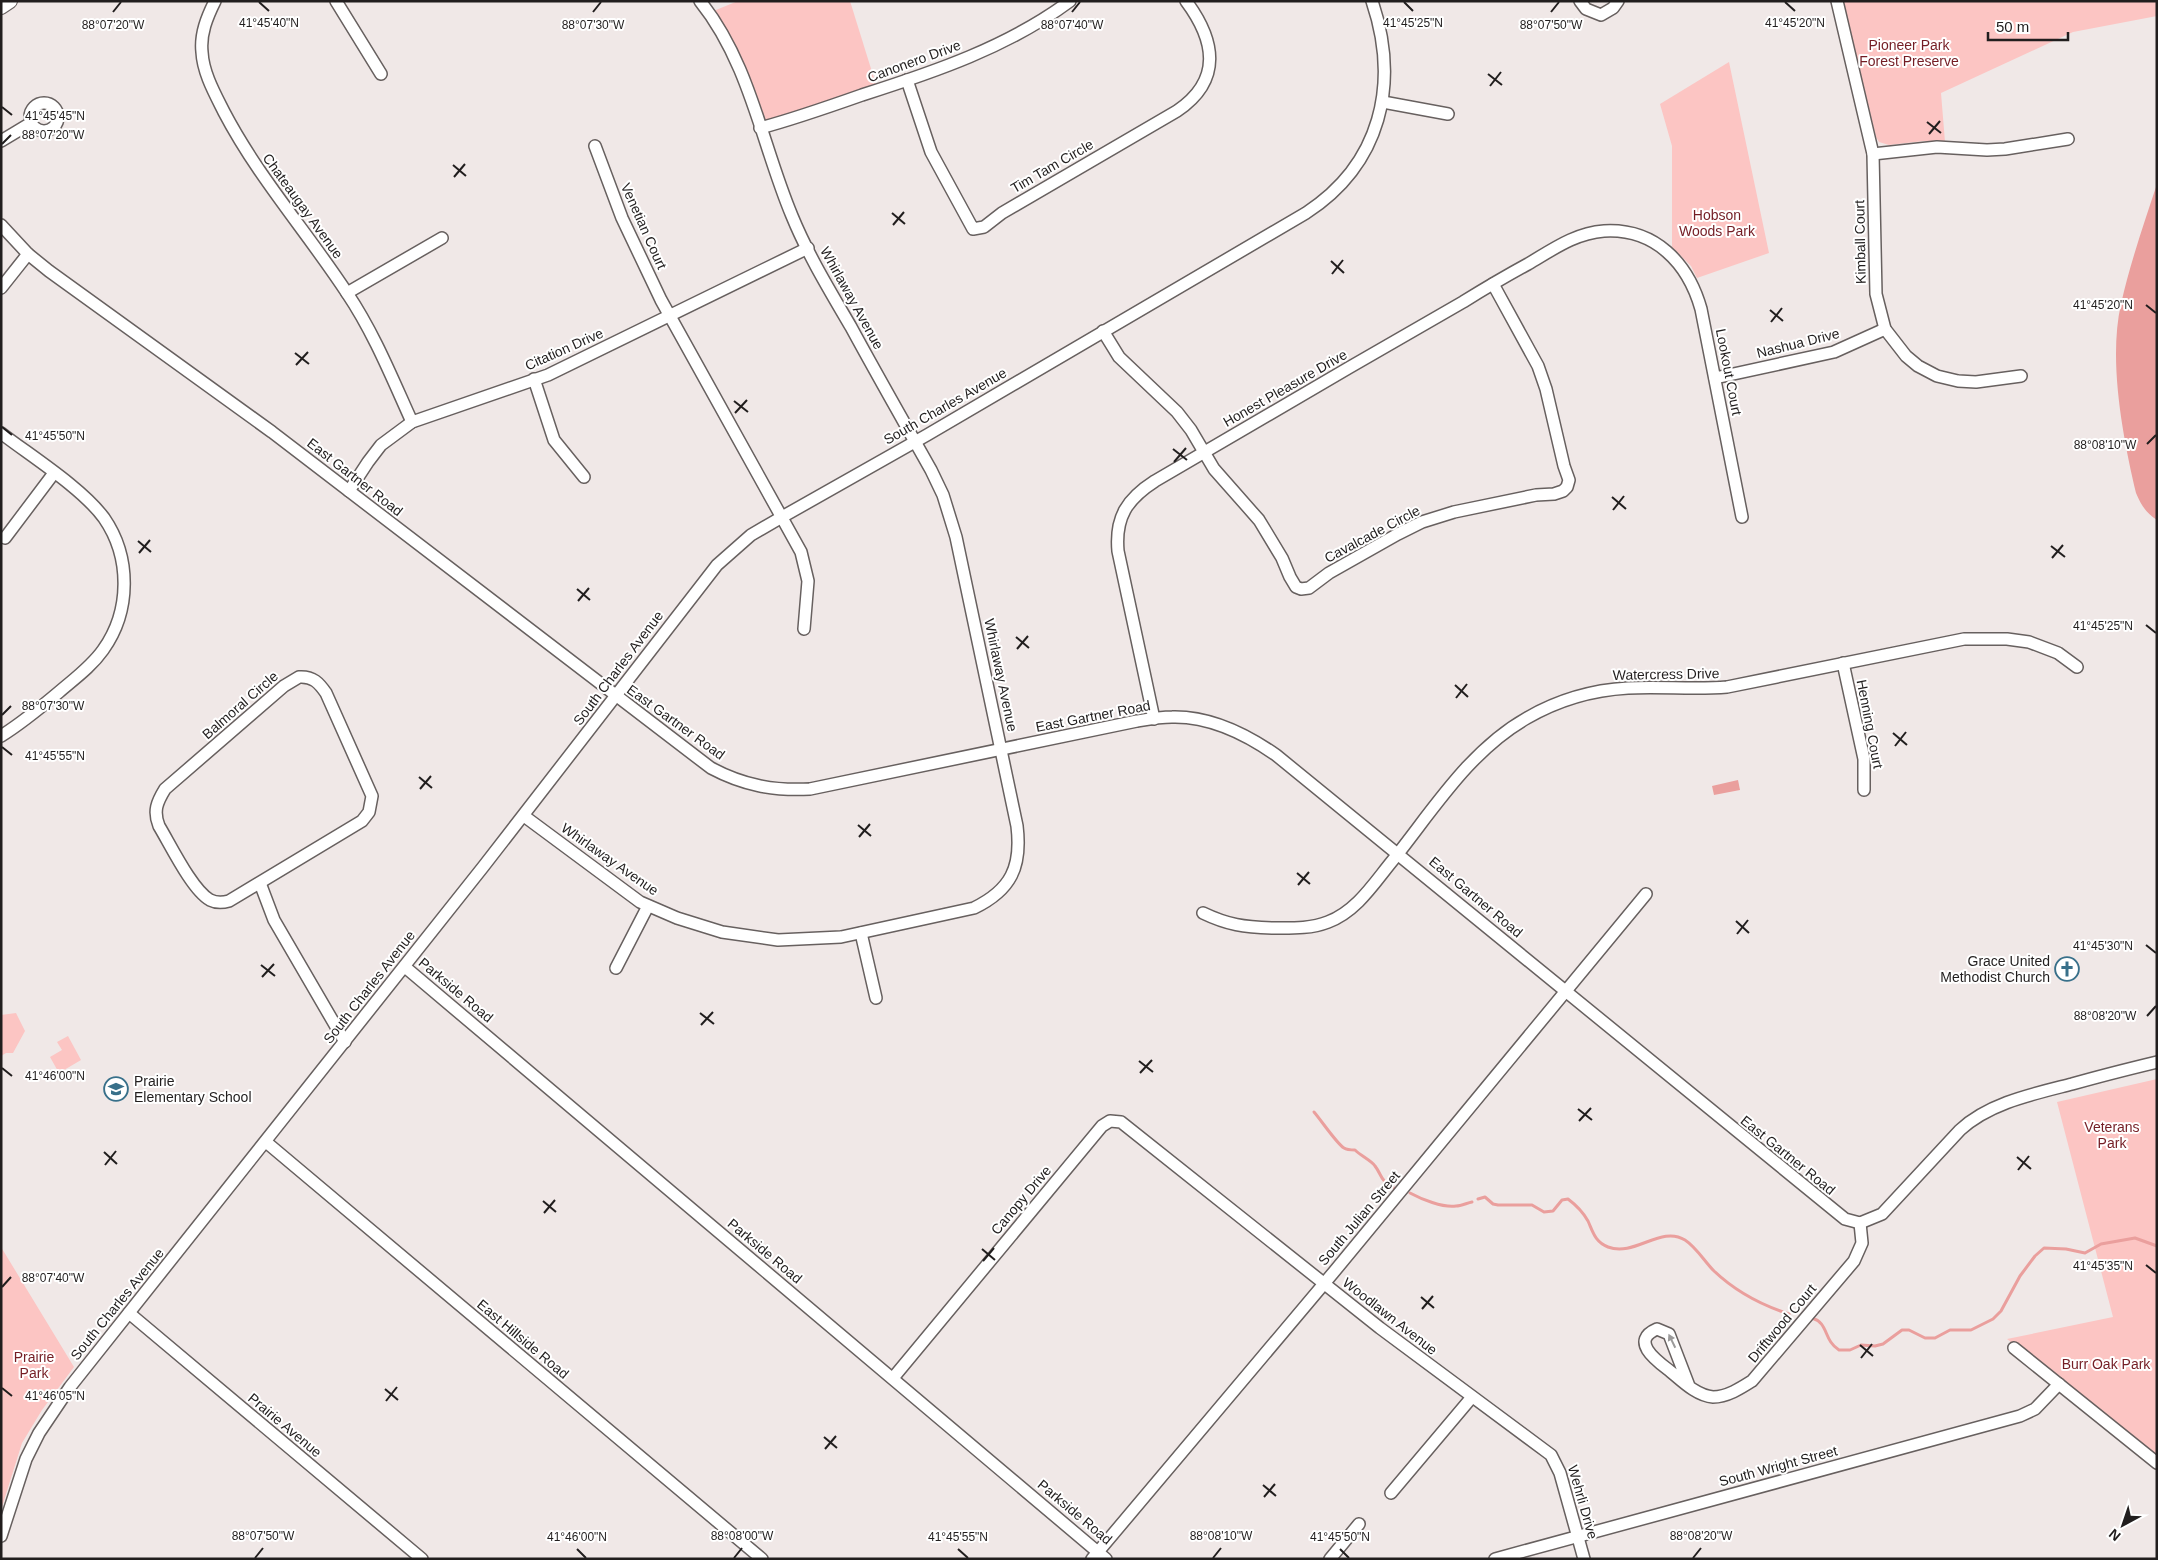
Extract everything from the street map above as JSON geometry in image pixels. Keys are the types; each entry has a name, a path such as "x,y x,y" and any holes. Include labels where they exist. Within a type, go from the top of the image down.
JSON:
{"street":[{"path":"1,7 10,1"},
{"name":"Chateaugay Avenue","path":"215,1 204,28 202,53 208,77 217,97 248,155 347,293 377,345 412,422"},
{"path":"336,1 381,74"},
{"name":"Whirlaway Avenue","path":"524,816 604,877 648,906 701,927 747,937 807,940 861,933 974,908 992,898 1006,885 1017,864 1019,842 1001,751 952,522 943,495 808,248 784,196 736,58 719,27 700,1"},
{"name":"Canonero Drive","path":"760,128 955,63 994,46 1030,27 1070,1"},
{"name":"Tim Tam Circle","path":"907,80 931,152 939,169 973,229 980,228 1002,213 1177,111 1190,101 1203,83 1208,69 1209,48 1201,24 1186,1"},
{"name":"South Charles Avenue","path":"1,1536 24,1465 39,1433 70,1386 524,816 717,566 751,535 915,442 1314,207 1337,188 1361,157 1374,130 1383,102 1385,54 1381,29 1372,1"},
{"path":"1580,1 1586,10 1600,15 1613,8 1618,1"},
{"name":"Kimball Court","path":"1837,1 1873,154 1876,294 1885,328 1906,356 1918,366 1937,376 1976,382 2021,376"},
{"path":"1383,102 1448,114"},
{"path":"1,142 31,122"},
{"path":"1873,154 1936,147 1987,150 2005,149 2068,139"},
{"name":"Venetian Court","path":"595,146 622,218 670,316 801,552 807,571 808,596 804,629"},
{"name":"East Gartner Road","path":"1,225 28,254 272,432 710,768 741,782 776,790 821,788 1137,721 1178,717 1206,721 1260,744 1398,853 1830,1209 1845,1219 1860,1223"},
{"name":"Honest Pleasure Drive","path":"1154,719 1118,551 1118,530 1128,503 1139,490 1493,284 1581,235 1606,231 1624,232 1645,238 1660,246"},
{"path":"347,293 442,238"},
{"name":"Lookout Court","path":"1660,246 1680,264 1696,291 1742,517"},
{"name":"Citation Drive","path":"349,491 382,445 412,422 577,362 808,248"},
{"path":"1,288 28,254"},
{"name":"Cavalcade Circle","path":"1103,331 1119,357 1177,412 1214,469 1258,520 1282,558 1290,578 1296,587 1301,589 1309,588 1338,568 1422,522 1472,508 1536,494 1563,491 1568,480 1546,389 1533,353 1493,284"},
{"name":"Nashua Drive","path":"1715,378 1834,352 1885,328"},
{"path":"534,379 554,440 584,477"},
{"path":"1,433 92,504 111,530 120,552 124,572 122,607 115,630 94,661 28,719 1,736"},
{"path":"5,538 54,473"},
{"name":"Watercress Drive","path":"1203,913 1223,922 1248,927 1309,927 1341,916 1358,902 1473,760 1508,730 1544,709 1586,694 1609,690 1727,687 1946,642 1984,638 2029,642 2058,653 2077,667"},
{"name":"Henning Court","path":"1843,663 1864,759 1864,790"},
{"name":"Balmoral Circle","path":"300,677 311,678 319,683 326,693 361,768 372,796 372,803 369,812 362,821 260,883 223,902 216,902 203,895 197,889 159,826 156,814 157,801 165,789 284,686 300,677"},
{"path":"260,883 274,920 345,1042"},
{"name":"South Julian Street","path":"1099,1556 1646,894"},
{"path":"616,968 648,906"},
{"path":"861,933 876,998"},
{"name":"Parkside Road","path":"405,966 893,1378 1099,1556"},
{"path":"1860,1223 1875,1218 1888,1209 1947,1142 1966,1124 1996,1108 2029,1095 2157,1062"},
{"name":"Canopy Drive","path":"893,1378 1102,1126 1110,1121 1121,1122"},
{"name":"Woodlawn Avenue","path":"1121,1122 1324,1284 1472,1398 1551,1455"},
{"name":"East Hillside Road","path":"266,1142 762,1559"},
{"name":"Driftwood Court","path":"1689,1386 1669,1334 1658,1329 1647,1336 1645,1343 1647,1349 1659,1362 1689,1386 1705,1395 1714,1397 1733,1392 1752,1381 1854,1261 1862,1243 1860,1223"},
{"name":"Prairie Avenue","path":"129,1313 422,1559"},
{"path":"2014,1348 2157,1463"},
{"name":"South Wright Street","path":"1496,1559 2020,1416 2035,1409 2059,1384"},
{"path":"1391,1494 1472,1398"},
{"name":"Wehrli Drive","path":"1551,1455 1560,1472 1584,1559"},
{"path":"1330,1559 1359,1524"}],"green space":[{"path":"738,1 850,1 877,88 761,125 711,12"},
{"name":"Pioneer Park Forest Preserve","path":"1843,1 2157,1 2157,16 2073,32 1941,93 1945,142 1924,141 1889,145 1879,142 1876,137"},
{"name":"Hobson Woods Park","path":"1729,62 1769,253 1697,278 1691,266 1672,247 1672,146 1660,104"},
{"path":"16,1013 25,1031 13,1053 6,1053 1,1056 1,1015"},
{"path":"68,1036 81,1060 59,1073 50,1057 62,1050 57,1042"},
{"name":"Veterans Park","path":"2157,1079 2157,1456 2007,1339 2113,1317 2057,1102"},
{"name":"Prairie Park","path":"1,1247 74,1367 42,1410 22,1443 1,1510"}],"shaded area":[{"path":"2157,184 2157,520 2144,508 2136,493 2122,424 2116,350 2117,326 2121,304"},
{"path":"1738,780 1740,790 1714,795 1712,786"}],"waterway":[{"path":"1314,1112 1341,1146 1346,1149 1355,1150 1374,1164 1384,1180 1394,1188"},
{"path":"1410,1193 1445,1206 1458,1206 1472,1202"},
{"path":"1478,1199 1485,1197 1493,1204 1498,1205 1532,1205 1544,1212 1553,1211 1562,1200 1568,1199 1584,1215 1600,1242 1608,1247 1618,1249 1628,1248 1657,1238 1676,1236 1689,1243 1714,1271 1731,1285 1759,1302 1789,1314"},
{"path":"1812,1318 1821,1324 1830,1341 1839,1350 1850,1350 1861,1345 1875,1346 1883,1344 1902,1330 1909,1330 1925,1338 1935,1338 1950,1330 1971,1330 1993,1319 2001,1311 2020,1276 2035,1256 2044,1248 2066,1249 2085,1253 2101,1244 2135,1238 2157,1246"}],"place":[{"name":"Grace United Methodist Church","path":"2067,969"},
{"name":"Prairie Elementary School","path":"116,1089"}],"park label":[{"name":"Burr Oak Park","path":"2106,1364"}]}
